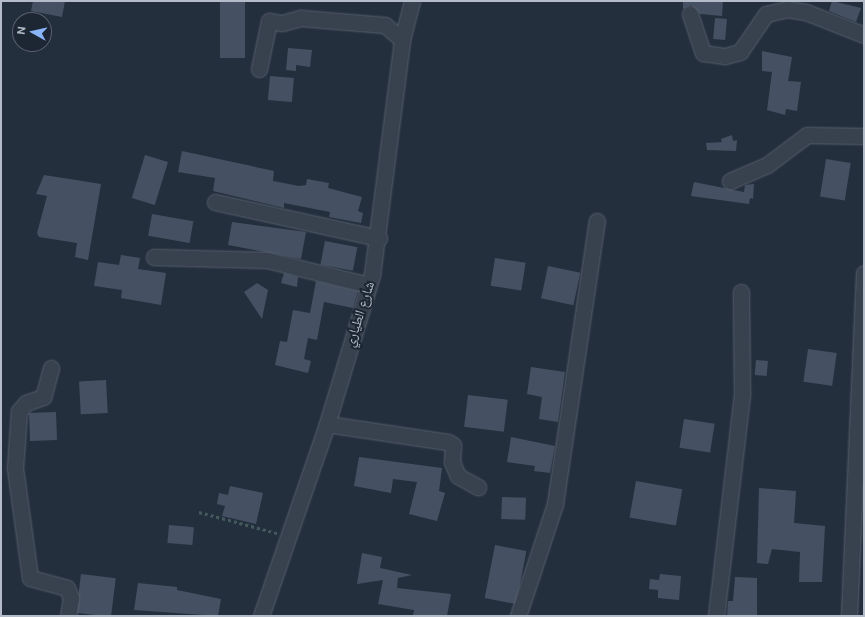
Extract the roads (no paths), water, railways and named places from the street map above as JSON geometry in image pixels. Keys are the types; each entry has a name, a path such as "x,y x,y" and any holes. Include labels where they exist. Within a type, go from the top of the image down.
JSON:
{"street":[{"name":"شارع الطياري","path":"261,616 287,535 327,424 369,285 379,238 402,40 412,1"},
{"path":"690,14 703,53 725,56 740,52 766,14 787,9 806,12 864,35"},
{"path":"259,69 269,21 282,23 301,18 385,25 402,40"},
{"path":"730,181 767,164 807,135 864,136"},
{"path":"215,202 379,238"},
{"path":"518,616 555,504 597,221"},
{"path":"154,257 267,260 369,285"},
{"path":"848,616 860,471 864,273"},
{"path":"716,616 742,393 741,292"},
{"path":"51,368 43,397 26,404 19,411 15,468 30,578 67,588 71,598 68,616"},
{"path":"327,424 448,442 453,445 452,462 458,476 478,487"}]}
